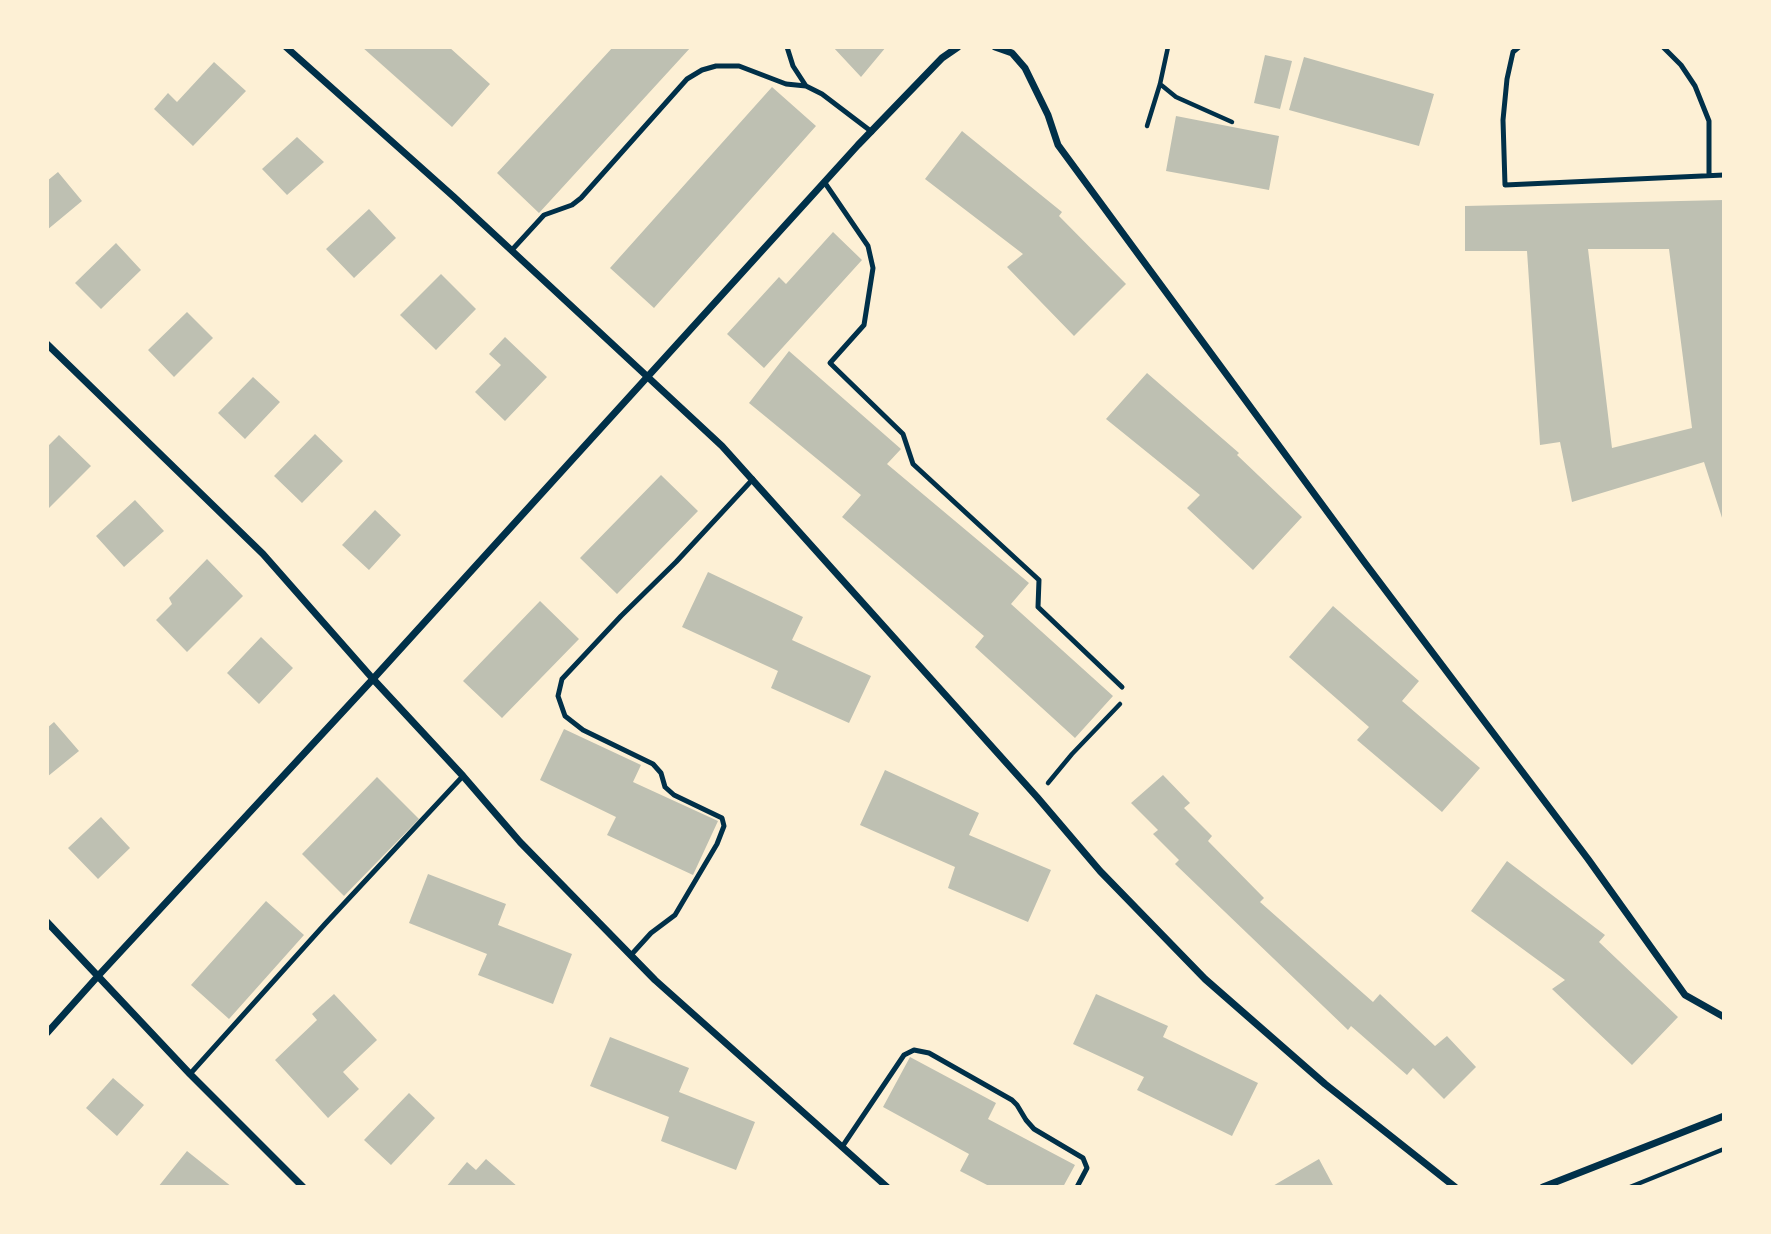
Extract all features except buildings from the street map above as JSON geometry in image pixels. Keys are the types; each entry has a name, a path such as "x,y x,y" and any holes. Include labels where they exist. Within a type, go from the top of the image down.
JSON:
{"street":[{"path":"286,47 454,197 722,446 1037,797 1100,871 1205,979 1325,1084 1455,1187"},
{"path":"47,1033 872,132 942,58 958,47"},
{"path":"995,47 1012,53 1025,68 1048,116 1058,145 1357,552 1588,859 1685,995 1724,1017"},
{"path":"47,344 263,554 520,842 655,980 887,1187"},
{"path":"47,922 190,1074 303,1187"},
{"path":"1546,1186 1724,1116"}],"lane":[{"path":"787,47 793,66 806,86"},
{"path":"1519,47 1513,52 1507,79 1503,120 1505,185 1724,175"},
{"path":"1663,47 1681,65 1695,86 1709,121 1709,175"},
{"path":"511,251 544,215 572,205 581,198 687,79 702,70 716,66 739,66 786,84 806,86 822,94 872,132"},
{"path":"825,183 868,246 873,268 864,325 830,363 903,434 913,464 1039,580 1038,607 1122,687"},
{"path":"631,955 651,933 675,915 718,844 724,826 722,818 674,795 665,787 661,773 653,764 583,730 565,716 558,696 562,679 753,479"},
{"path":"190,1074 463,776"},
{"path":"842,1147 904,1055 914,1050 929,1053 1012,1100 1034,1129 1083,1158 1087,1168 1077,1187"}],"path":[{"path":"1147,126 1168,47"},
{"path":"1160,84 1176,97 1232,122"},
{"path":"1037,797 1072,754 1123,701 1122,687"},
{"path":"1630,1187 1724,1149"}]}
